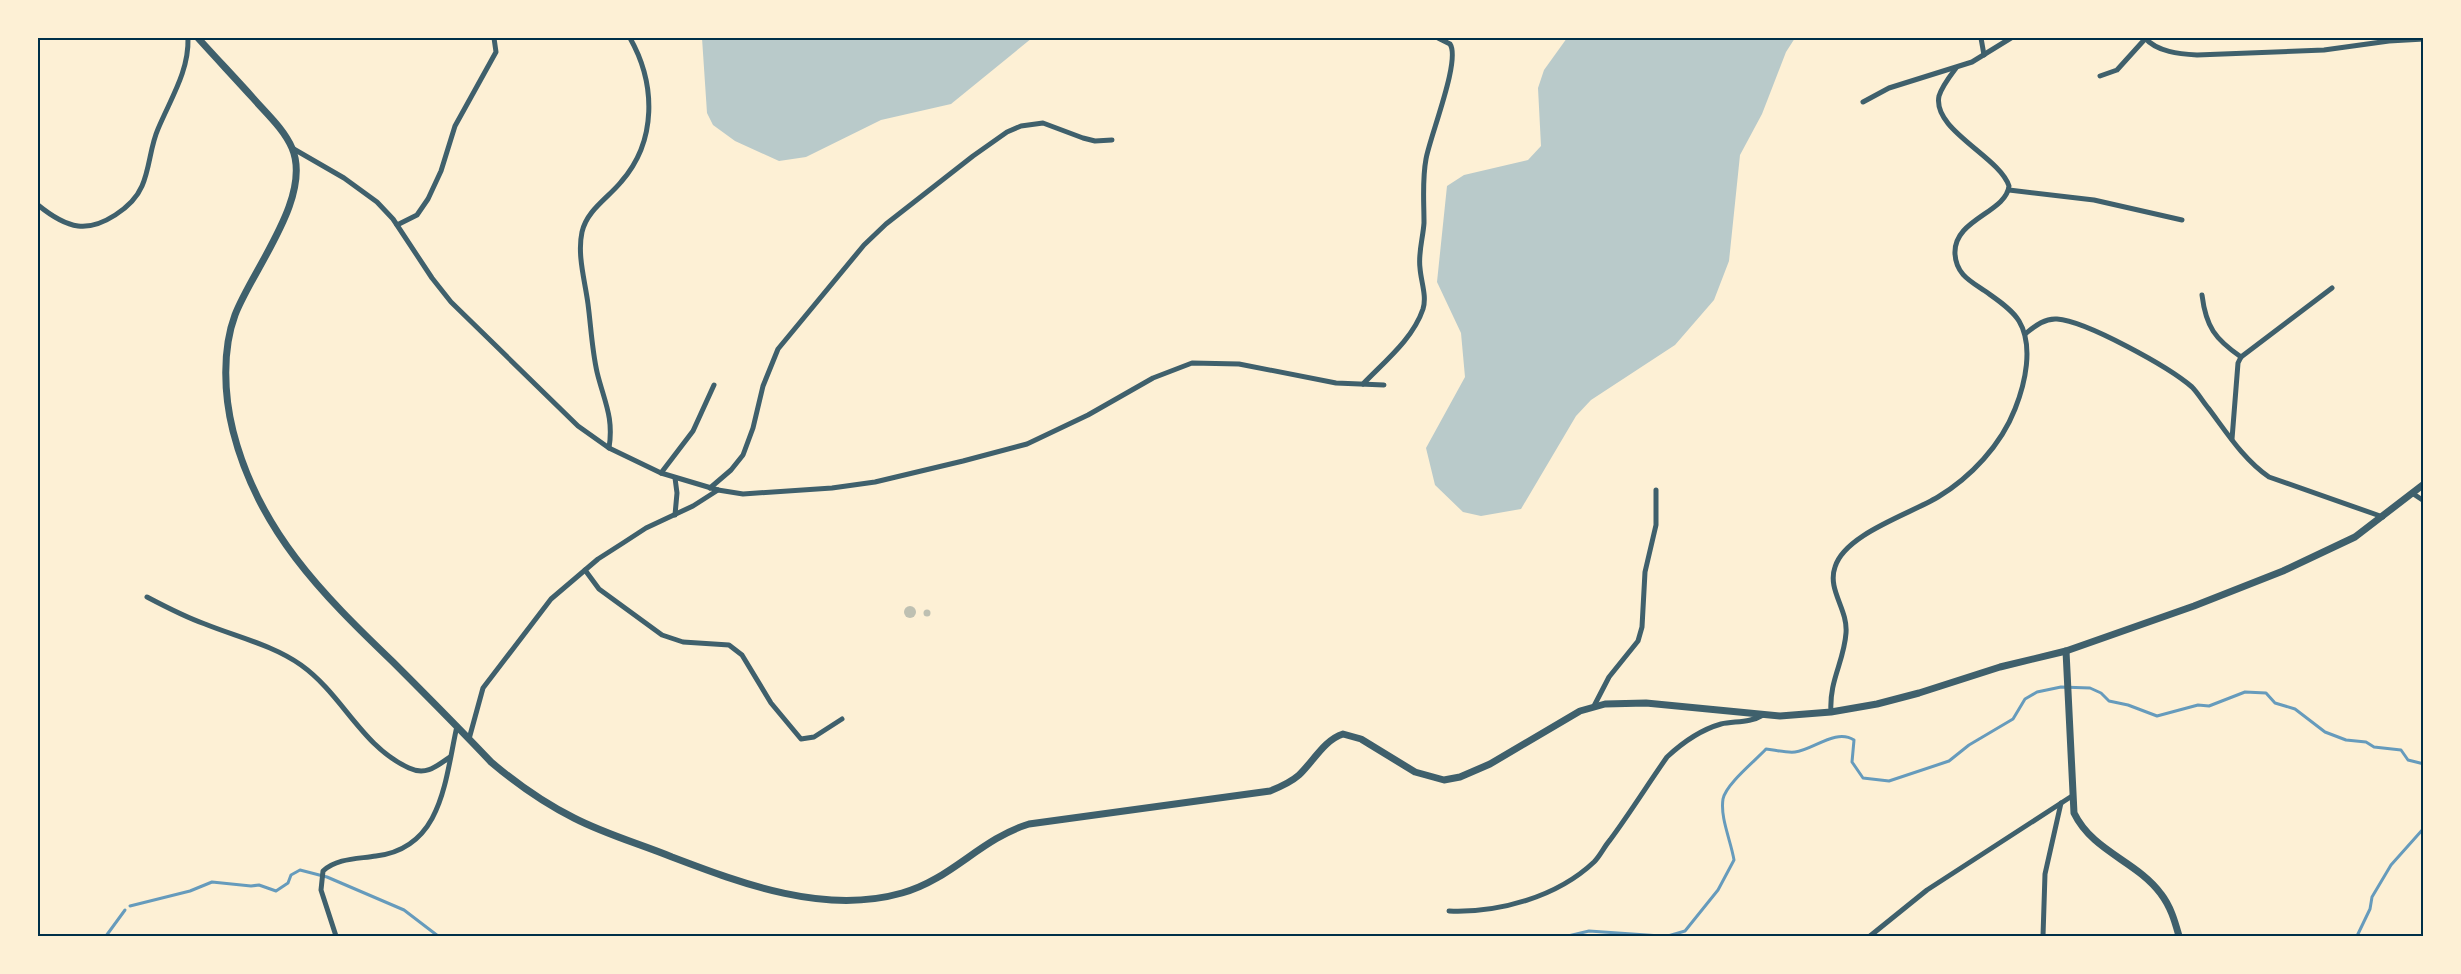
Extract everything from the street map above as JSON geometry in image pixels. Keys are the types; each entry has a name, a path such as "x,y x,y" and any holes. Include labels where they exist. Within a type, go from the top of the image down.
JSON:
{"street":[{"path":"38,205 62,220 81,226 100,222 125,208 132,201 141,189 153,143 186,66 188,38"},
{"path":"198,38 274,121 292,148 295,166 292,199 281,227 235,314 227,345 226,378 233,429 252,487 289,551 341,612 514,781 575,819 725,877 784,893 846,900 883,898 921,887 952,870 996,837 1029,824 1270,791 1297,777 1329,741 1343,734 1361,739 1415,772 1444,780 1460,777 1490,764 1580,711 1594,706 1624,702 1646,703 1763,715 1831,712 1919,693 2000,667 2066,651 2283,572 2355,537 2424,484"},
{"path":"397,225 417,215 428,199 441,171 455,126 496,52 494,38"},
{"path":"609,448 612,426 597,370 582,264 581,239 586,220 621,183 634,165 644,144 649,93 642,59 630,38"},
{"path":"1363,384 1410,333 1422,310 1424,292 1419,267 1424,223 1423,180 1429,143 1445,95 1453,51 1450,44 1438,38"},
{"path":"1981,38 1984,55"},
{"path":"1863,102 1889,87 1916,80 1933,72 1956,68 1984,55 2011,38"},
{"path":"2100,76 2117,70 2145,38 2150,44 2179,54 2227,56 2324,50 2389,41 2424,39"},
{"path":"1831,712 1830,695 1845,644 1847,626 1833,586 1836,563 1844,552 1858,540 1940,496 1959,483 1995,445 2011,418 2020,395 2027,358 2025,334 2012,312 1960,272 1955,251 1959,238 1972,222 2002,201 2009,190 2007,180 1949,124 1940,112 1940,93 1956,68"},
{"path":"710,488 731,470 743,455 751,435 763,386 778,349 864,245 886,224 973,156 1007,132 1021,126 1043,123 1095,141 1112,140"},
{"path":"292,148 367,194 397,225 451,302 562,413 593,439 661,474 718,490 743,494 832,488 875,482 1027,444 1088,415 1153,378 1192,363 1239,364 1336,383 1384,385"},
{"path":"2009,190 2094,200 2182,220"},
{"path":"2232,439 2238,363 2241,357 2292,321 2332,288"},
{"path":"2202,295 2204,316 2209,326 2227,348 2241,357"},
{"path":"2025,334 2037,324 2056,318 2087,329 2143,355 2193,388 2257,468 2270,477 2383,517"},
{"path":"661,474 693,431 714,385"},
{"path":"675,478 677,493 675,515"},
{"path":"469,739 478,701 487,682 551,598 598,559 639,533 718,490"},
{"path":"1594,706 1609,677 1635,648 1638,641 1642,627 1645,572 1656,525 1656,490"},
{"path":"2412,493 2424,501"},
{"path":"585,570 599,589 662,635 683,642 734,647 742,655 778,712 801,739 814,737 842,719"},
{"path":"147,597 179,614 273,650 302,665 338,698 354,724 365,736 381,750 411,769 427,771 450,757"},
{"path":"2066,651 2074,813 2086,833 2143,875 2161,893 2173,916 2179,936"},
{"path":"1449,911 1468,912 1514,903 1547,892 1578,874 1595,862 1667,757 1677,747 1707,729 1755,719 1763,715"},
{"path":"336,936 321,890 323,871 336,862 381,856 403,849 421,836 439,803 457,726"},
{"path":"1870,936 1927,890 2072,796"},
{"path":"2043,936 2045,874 2061,803"}],"shaded area":[{"path":"702,38 1032,38 951,104 881,120 806,157 779,161 735,141 713,125 707,113"},
{"path":"1567,38 1795,38 1786,52 1762,114 1740,155 1729,261 1714,300 1675,345 1591,400 1576,416 1521,509 1481,516 1463,512 1435,485 1426,448 1465,377 1461,333 1437,282 1447,186 1464,175 1528,160 1541,146 1538,88 1544,70"}],"building":[{"path":"910,606 916,612 910,618 904,612"},
{"path":"927,610 930,613 927,616 924,613"}],"waterway":[{"path":"1668,936 1685,931 1718,890 1734,860 1724,822 1723,799 1735,780 1766,749 1795,752 1832,738 1847,737 1854,740 1852,762 1863,778 1889,781 1949,761 1969,745 2013,719 2025,699 2037,692 2061,687 2090,688 2101,693 2109,701 2128,705 2157,716 2198,705 2209,706 2245,692 2266,693 2275,703 2295,709 2325,732 2346,740 2366,742 2374,747 2401,750 2408,760 2424,764"},
{"path":"2357,936 2370,909 2372,897 2391,865 2424,828"},
{"path":"130,906 190,891 212,882 259,885 276,891 288,883 291,875 300,870 327,877 404,910 438,936"},
{"path":"106,936 125,910"},
{"path":"1568,936 1589,931 1661,936"}]}
